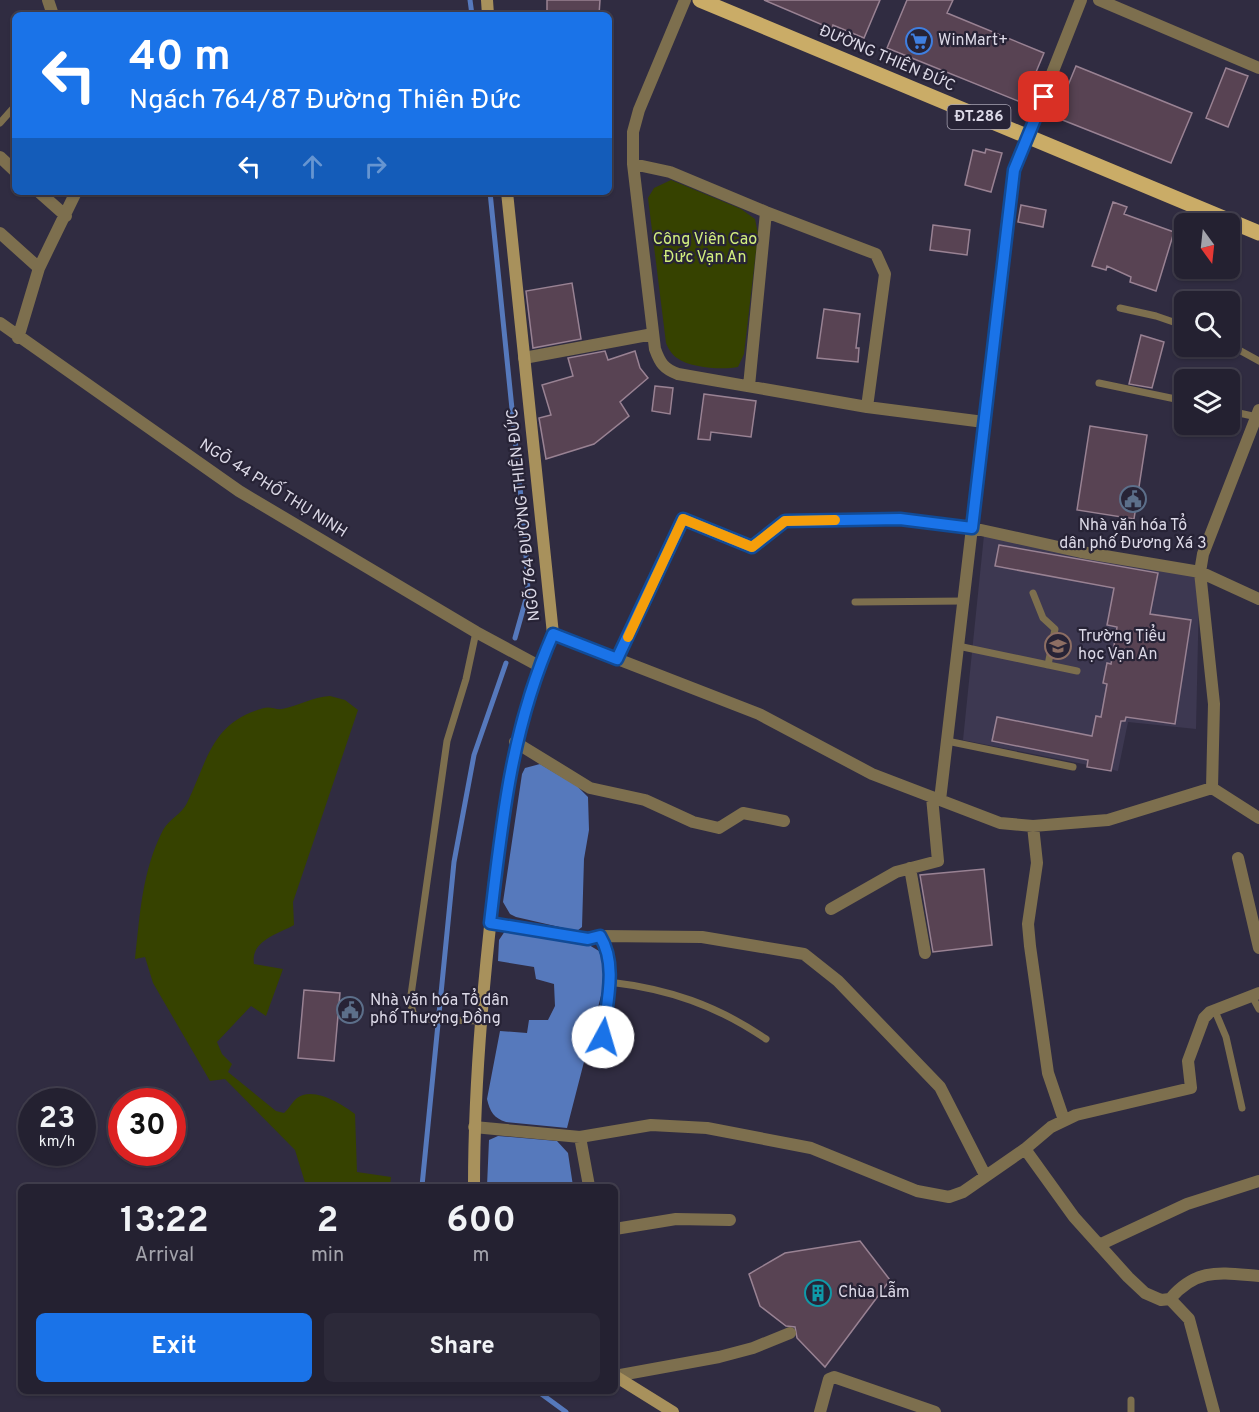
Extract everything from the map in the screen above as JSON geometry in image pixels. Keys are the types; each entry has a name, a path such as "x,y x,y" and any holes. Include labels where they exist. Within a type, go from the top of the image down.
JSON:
{"main road":[{"name":"ĐƯỜNG THIÊN ĐỨC","path":"700,0 1259,233"}],"street":[{"path":"685,0 639,110 633,132 633,164 653,334 659,362 667,370 749,387 867,407 984,422"},
{"path":"831,909 896,872 938,861 936,799 947,741 1014,170 1082,0"},
{"path":"1099,0 1259,68"},
{"path":"0,157 12,168"},
{"path":"633,164 670,172 766,213 868,249 881,262 885,274 867,407"},
{"path":"42,195 66,216"},
{"path":"18,338 39,268 75,195"},
{"name":"NGÕ 764 ĐƯỜNG THIÊN ĐỨC","path":"474,1184 479,1021 504,807 515,742 539,666 553,634 507,195"},
{"path":"749,387 766,213"},
{"path":"0,233 39,268"},
{"name":"NGÕ 44 PHỐ THỤ NINH","path":"0,323 18,338 239,491 476,632 539,666"},
{"path":"524,358 653,334"},
{"path":"1212,788 1214,704 1200,572 1203,554 1258,415"},
{"path":"617,659 683,519 752,547 785,521 900,519 972,528 1081,552 1200,572 1259,599"},
{"path":"553,634 759,714 872,774 1000,823 1033,826 1108,820 1212,788 1259,818"},
{"path":"515,742 590,788 645,800 693,822 719,828 743,813 784,821"},
{"path":"1033,826 1037,863 1028,924 1029,946 1048,1073 1064,1120"},
{"path":"1238,858 1259,948"},
{"path":"910,868 925,952"},
{"path":"490,923 588,939 600,936 702,937 804,954 838,981 940,1087 985,1175"},
{"path":"600,936 609,958 609,982 603,1037"},
{"path":"474,1127 580,1137 651,1125 707,1128 811,1148 917,1191 948,1197 963,1192 1025,1149 1051,1127 1076,1114 1191,1088 1188,1061 1204,1018 1255,994"},
{"path":"580,1137 589,1184"},
{"path":"1025,1149 1098,1245 1145,1293 1161,1300 1170,1299 1191,1279 1214,1273 1259,1276"},
{"path":"1098,1245 1187,1204 1259,1181"},
{"path":"618,1229 676,1220 730,1220"},
{"path":"1170,1299 1189,1319 1214,1412"},
{"path":"618,1375 719,1357 753,1348 790,1333"},
{"path":"820,1412 829,1379 834,1377 913,1409 935,1412"},
{"path":"618,1378 672,1412"}],"lane":[{"path":"0,123 12,109"},
{"path":"1120,308 1174,323"},
{"path":"1240,351 1259,361"},
{"path":"1099,383 1174,399"},
{"path":"1240,412 1258,415"},
{"path":"1034,593 1043,618 1055,629 1048,665"},
{"path":"855,602 964,601"},
{"path":"476,632 466,679 447,741 436,803 410,1002 415,1019 479,1021"},
{"path":"958,646 1077,671"},
{"path":"947,741 1073,767"},
{"path":"609,982 640,986 707,1004 740,1021 766,1039"},
{"path":"1255,994 1259,1009"},
{"path":"1215,1011 1226,1037 1242,1108"},
{"path":"1131,1400 1131,1412"}],"shaded area":[{"name":"Trường Tiểu học Vạn An","path":"984,535 1195,575 1199,594 1196,729 1128,722 1118,771 963,740"}],"green space":[{"name":"Công Viên Cao Đức Vạn An","path":"671,180 741,209 755,219 758,234 744,354 738,367 716,368 690,364 675,357 666,343 648,198 654,188"},
{"path":"330,696 345,700 358,710 293,902 294,925 266,939 256,949 254,964 283,969 266,1016 251,1006 217,1042 222,1054 232,1064 228,1072 276,1111 284,1113 297,1098 311,1094 335,1101 355,1114 357,1172 391,1177 390,1184 305,1184 295,1150 225,1079 210,1081 153,983 145,957 135,959 143,893 150,861 163,830 185,807 213,745 222,733 246,714 268,707 282,709"}],"water":[{"path":"540,764 577,786 588,797 589,830 584,859 582,927 577,931 516,917 510,914 503,902 522,774 525,768"},
{"path":"505,931 584,942 599,951 604,966 603,988 567,1128 506,1122 498,1119 488,1104 500,1031 527,1033 529,1020 548,1020 555,1006 554,984 536,979 534,967 498,961 499,940"},
{"path":"498,1136 557,1141 568,1153 573,1184 487,1184 489,1140"}],"building":[{"path":"547,0 600,0 599,12 547,12"},
{"path":"764,0 880,0 864,38 833,25 832,29"},
{"path":"907,0 953,0 947,13 1044,53 1023,103 887,48"},
{"path":"1076,66 1192,113 1171,163 1055,117"},
{"path":"1226,68 1248,76 1228,127 1206,118"},
{"path":"986,149 1002,153 991,192 965,185 973,150 985,153"},
{"path":"1113,202 1127,207 1124,214 1174,232 1156,291 1130,282 1131,277 1107,266 1106,270 1092,266"},
{"path":"1021,205 1046,210 1043,227 1018,222"},
{"path":"933,225 970,230 967,255 930,250"},
{"path":"572,283 581,339 533,348 526,291"},
{"path":"824,309 860,314 856,348 859,348 858,362 817,358"},
{"path":"1141,335 1164,342 1152,388 1129,384"},
{"path":"605,351 608,360 635,351 640,368 648,378 620,402 629,416 594,444 546,459 539,418 551,415 542,385 573,376 568,358"},
{"path":"655,386 673,388 670,414 652,411"},
{"path":"704,394 756,401 751,437 711,432 710,440 698,439"},
{"path":"1090,426 1147,435 1134,519 1077,510"},
{"path":"999,545 1158,573 1150,614 1191,620 1175,724 1126,717 1125,721 1121,721 1111,771 1087,767 1088,760 992,741 997,717 1092,736 1096,716 1101,717 1107,684 1103,683 1107,663 1111,664 1117,627 1107,625 1114,588 995,566"},
{"path":"984,869 992,945 933,952 920,875"},
{"path":"304,990 340,993 334,1061 298,1058"},
{"name":"Chùa Lẫm","path":"860,1241 890,1280 825,1367 797,1338 795,1327 786,1326 760,1306 749,1274 785,1253"}],"waterway":[{"path":"470,0 472,12"},
{"path":"490,195 525,537 528,592 515,638"},
{"path":"422,1184 454,862 474,755 506,663"},
{"path":"541,1394 566,1412"}],"slow traffic":[{"path":"628,637 683,519 752,547 785,521 835,520"}],"place":[{"name":"WinMart+","path":"919,41"},
{"name":"Nhà văn hóa Tổ dân phố Đương Xá 3","path":"1133,499"},
{"name":"Trường Tiểu học Vạn An","path":"1058,646"},
{"name":"Nhà văn hóa Tổ dân phố Thượng Đồng","path":"350,1010"},
{"name":"Chùa Lẫm","path":"818,1293"}],"route":[{"path":"603,1037 610,970 606,946 600,936 588,939 490,923 504,807 515,742 539,666 553,634 617,659 683,519 752,547 785,521 900,519 972,528 1014,170 1044,97"}]}
